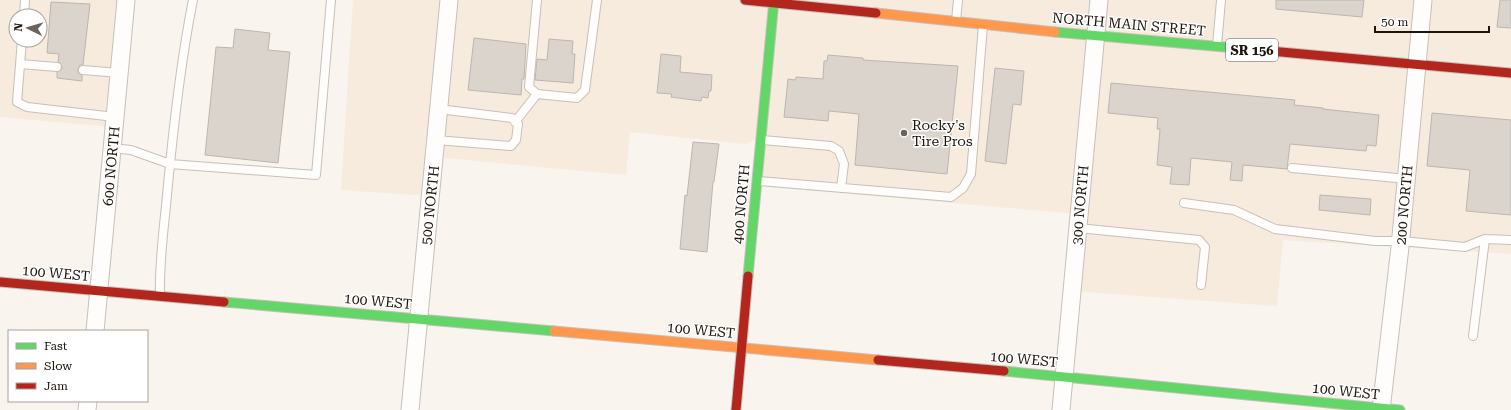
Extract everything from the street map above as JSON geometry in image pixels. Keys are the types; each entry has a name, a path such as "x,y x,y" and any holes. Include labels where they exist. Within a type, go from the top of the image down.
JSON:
{"street":[{"name":"600 NORTH","path":"95,330 126,0"},
{"name":"500 NORTH","path":"410,410 449,0"},
{"name":"NORTH MAIN STREET","path":"745,0 774,1 1096,36 1511,73"},
{"name":"300 NORTH","path":"1061,410 1099,0"},
{"name":"400 NORTH","path":"736,410 774,1"},
{"name":"200 NORTH","path":"1382,409 1426,2"},
{"name":"100 WEST","path":"0,282 1064,376 1400,410"}],"lane":[{"path":"160,296 160,275 170,164 187,30 193,0"},
{"path":"112,148 131,150 170,164 316,176 331,0"},
{"path":"536,0 529,86 537,94 577,98 585,90 597,0"},
{"path":"956,21 958,0"},
{"path":"1217,46 1221,0"},
{"path":"757,180 951,197 963,188 971,174 983,24"},
{"path":"21,48 18,102 27,107 115,117"},
{"path":"20,64 57,67"},
{"path":"83,70 119,73"},
{"path":"515,122 537,94"},
{"path":"436,140 510,146 516,140 518,124 512,118 439,109"},
{"path":"761,140 831,146 839,151 844,164 841,188"},
{"path":"1292,168 1407,179"},
{"path":"1184,203 1234,210 1275,229 1375,241 1401,241 1465,248 1485,239 1511,240"},
{"path":"1078,228 1199,240 1205,247 1201,285"},
{"path":"1473,336 1485,239"}],"shaded area":[{"path":"0,0 126,0 114,127 0,117"},
{"path":"353,0 1511,0 1511,254 1283,240 1277,306 1072,291 1079,214 757,186 761,137 745,144 630,132 626,175 435,157 430,196 341,190"}],"building":[{"path":"1276,0 1364,0 1362,17 1276,9"},
{"path":"1500,0 1511,0 1511,28 1497,27"},
{"path":"51,2 90,4 83,65 80,65 78,69 78,73 82,75 82,81 57,78 57,72 61,70 62,67 58,62 59,54 47,53"},
{"path":"235,29 270,33 268,50 290,52 278,163 205,155 216,47 233,48"},
{"path":"474,38 526,44 524,79 522,79 521,95 468,90"},
{"path":"549,39 573,41 572,54 575,54 573,83 535,80 537,59 547,60"},
{"path":"661,54 681,56 680,72 712,75 711,91 709,91 708,98 702,97 701,101 671,97 672,94 657,93"},
{"name":"Rocky's Tire Pros","path":"828,55 863,58 863,60 958,66 947,174 855,165 859,114 829,111 828,121 784,117 788,79 795,80 796,77 823,79 824,61 827,61"},
{"path":"995,68 1024,71 1021,105 1013,104 1006,164 985,161"},
{"path":"1111,83 1295,100 1294,105 1379,115 1376,146 1367,145 1366,151 1290,144 1287,169 1243,165 1242,181 1230,180 1232,162 1191,158 1189,185 1170,184 1172,167 1157,165 1160,129 1157,129 1158,118 1108,113"},
{"path":"1432,113 1511,120 1511,215 1466,211 1470,170 1427,166"},
{"path":"693,142 719,144 713,182 707,252 680,249 685,195 687,196"},
{"path":"1320,195 1371,199 1370,215 1319,210"}],"traffic: fast":[{"path":"748,276 774,0"},
{"path":"1055,32 1269,51"},
{"path":"224,302 554,331"},
{"path":"1004,371 1400,410"}],"traffic: slow":[{"path":"876,13 1055,32"},
{"path":"554,331 878,360"}],"traffic: jam":[{"path":"745,0 876,13"},
{"path":"1269,51 1511,73"},
{"path":"736,410 748,276"},
{"path":"0,282 224,302"},
{"path":"878,360 1004,371"}],"place":[{"name":"Rocky's Tire Pros","path":"904,133"}]}
